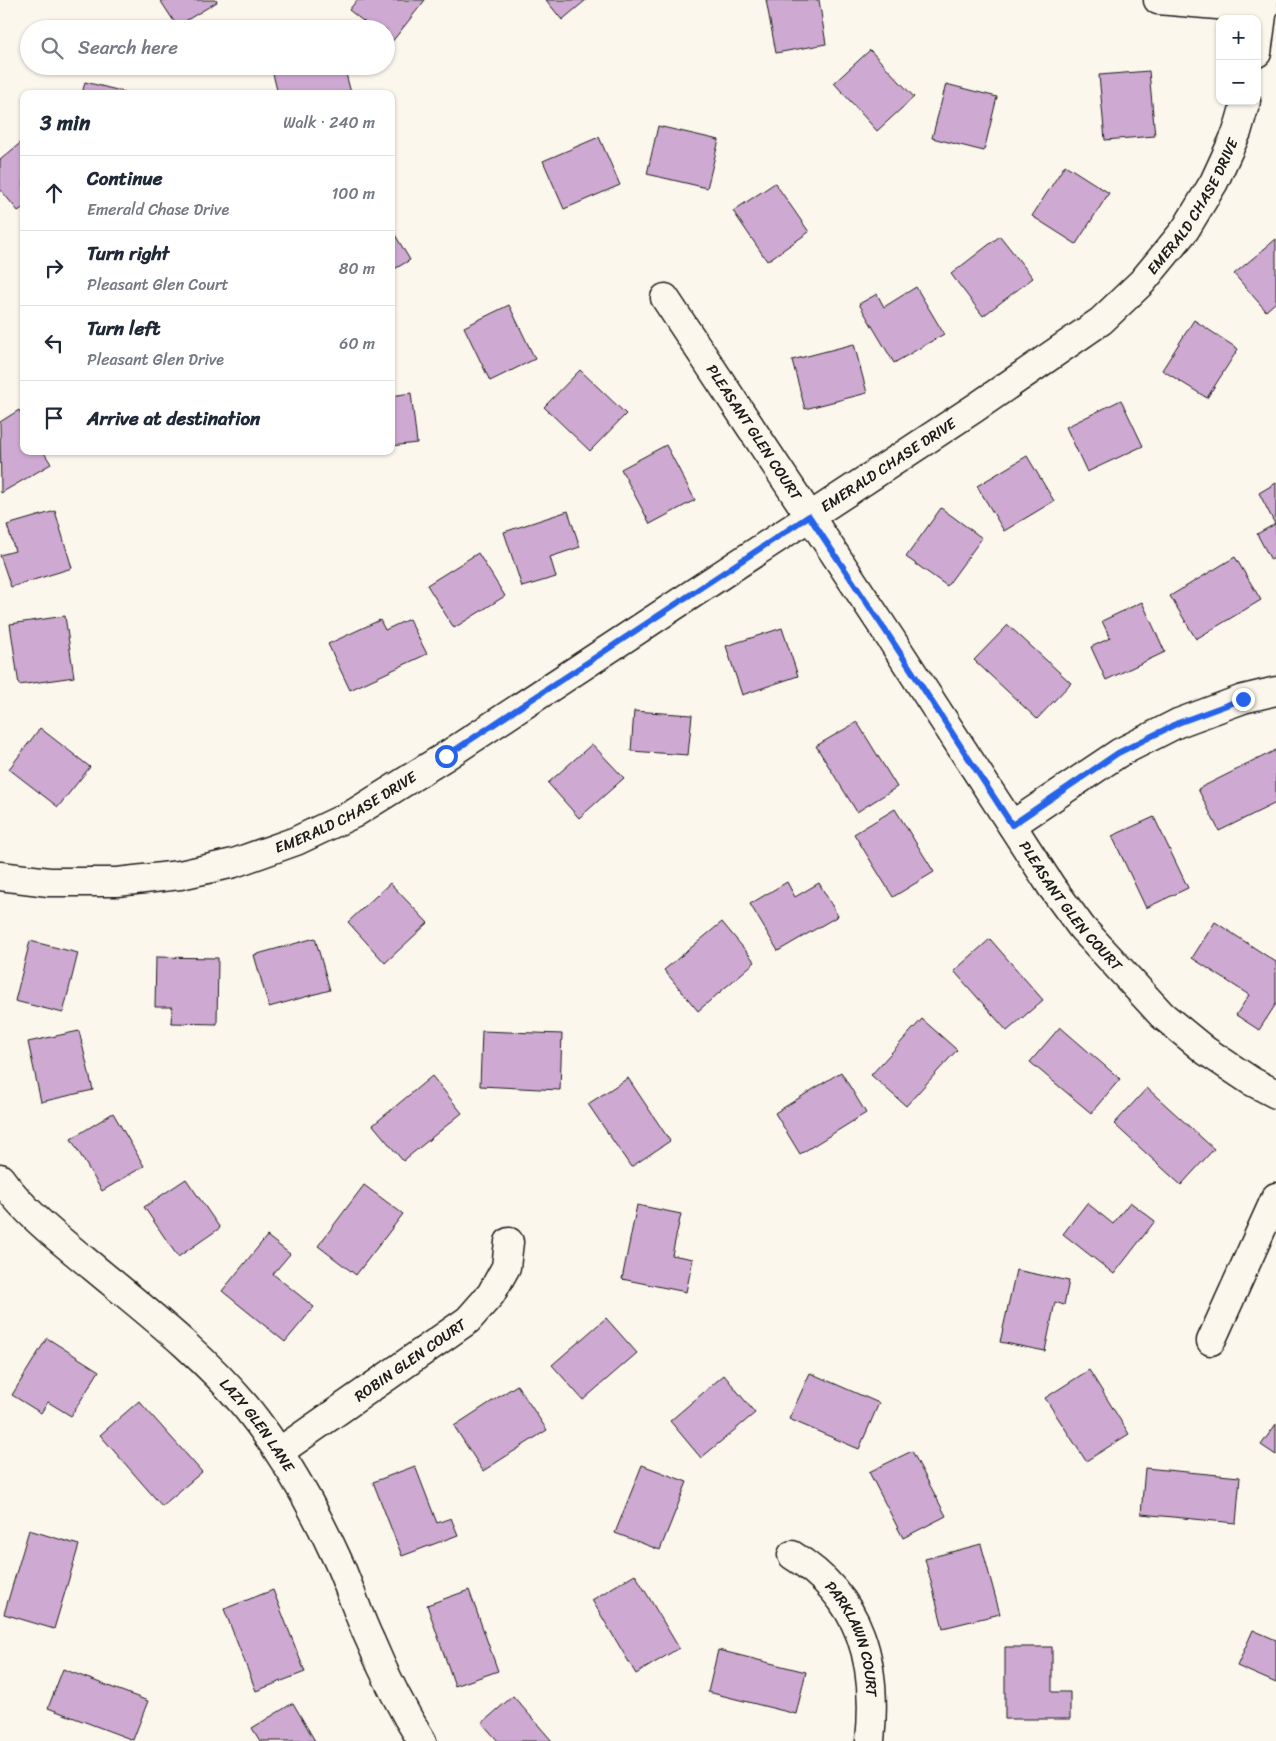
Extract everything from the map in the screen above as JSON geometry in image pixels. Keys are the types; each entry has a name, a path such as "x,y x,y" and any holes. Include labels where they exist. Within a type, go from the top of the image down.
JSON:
{"street":[{"path":"1158,0 1264,5 1261,26"},
{"name":"EMERALD CHASE DRIVE","path":"0,876 49,882 117,882 180,875 234,863 296,842 353,814 446,756 976,408 1080,337 1142,282 1185,230 1214,182 1237,132 1245,105"},
{"name":"PLEASANT GLEN COURT","path":"665,298 891,639 1050,886 1082,928 1162,1015 1206,1051 1251,1081 1276,1094"},
{"path":"1012,825 1118,753 1178,723 1243,699 1276,691"},
{"name":"LAZY GLEN LANE","path":"0,1178 10,1192 43,1226 199,1357 246,1407 279,1452 315,1513 339,1564 369,1639 399,1705 422,1741"},
{"path":"1210,1341 1276,1197"},
{"name":"ROBIN GLEN COURT","path":"279,1452 468,1320 491,1294 506,1267 509,1242"},
{"name":"PARKLAWN COURT","path":"792,1555 830,1584 848,1608 862,1638 870,1670 874,1709 870,1741"}],"building":[{"path":"160,0 216,0 217,2 187,20 173,20"},
{"path":"357,0 425,0 395,38 395,20 362,20 349,10"},
{"path":"546,0 586,0 562,20"},
{"path":"766,0 819,0 826,44 776,53"},
{"path":"870,50 914,97 877,131 834,83"},
{"path":"1149,71 1155,136 1105,140 1099,75"},
{"path":"273,75 346,75 350,90 277,90"},
{"path":"85,82 117,90 83,90"},
{"path":"946,84 997,97 984,151 932,138"},
{"path":"658,126 719,140 707,188 647,174"},
{"path":"599,137 620,185 564,209 543,161"},
{"path":"20,143 20,210 18,211 0,189 0,160"},
{"path":"1065,165 1109,193 1076,244 1032,216"},
{"path":"775,183 809,232 767,261 733,211"},
{"path":"395,235 410,260 395,269"},
{"path":"1000,236 1033,278 983,316 951,274"},
{"path":"1276,239 1276,302 1266,311 1234,274"},
{"path":"916,287 944,334 894,363 859,304 877,294 884,307"},
{"path":"509,305 535,359 490,381 464,327"},
{"path":"1194,320 1238,349 1207,398 1162,370"},
{"path":"854,344 867,393 805,409 792,360"},
{"path":"580,370 626,414 590,451 544,407"},
{"path":"411,393 417,443 395,446 395,395"},
{"path":"1121,400 1143,446 1087,472 1066,427"},
{"path":"19,410 20,455 45,455 51,464 1,493 0,422"},
{"path":"666,445 695,500 650,524 621,469"},
{"path":"1027,456 1054,501 1004,531 977,486"},
{"path":"1276,483 1276,557 1271,560 1257,534 1275,524 1259,493"},
{"path":"941,508 982,538 947,586 906,557"},
{"path":"55,511 72,568 11,587 0,555 15,551 7,525"},
{"path":"568,511 580,547 550,557 556,577 522,587 504,532"},
{"path":"478,553 505,596 454,628 427,585"},
{"path":"1235,557 1261,600 1196,639 1170,596"},
{"path":"1142,602 1165,652 1106,680 1091,647 1110,638 1102,621"},
{"path":"65,616 74,677 19,685 10,624"},
{"path":"409,619 427,654 350,690 328,644 380,620 385,630"},
{"path":"1008,625 1071,683 1037,719 974,660"},
{"path":"782,628 798,676 742,695 726,646"},
{"path":"634,711 692,715 688,755 631,751"},
{"path":"857,722 897,787 857,812 816,746"},
{"path":"40,728 90,767 58,807 9,769"},
{"path":"592,744 624,778 579,818 548,783"},
{"path":"1276,750 1276,803 1219,831 1198,789"},
{"path":"895,809 934,872 893,897 854,834"},
{"path":"1154,817 1188,888 1146,908 1112,836"},
{"path":"787,882 795,897 819,883 838,916 778,951 750,904"},
{"path":"390,883 428,923 385,963 348,922"},
{"path":"722,922 755,962 698,1011 664,970"},
{"path":"1215,922 1276,962 1276,1004 1259,1030 1236,1015 1249,995 1192,958"},
{"path":"315,938 330,990 269,1007 254,955"},
{"path":"990,939 1043,1000 1007,1031 954,971"},
{"path":"30,941 78,953 63,1013 15,1001"},
{"path":"156,957 218,958 217,1024 171,1023 172,1007 155,1007"},
{"path":"922,1019 957,1050 906,1106 871,1075"},
{"path":"1060,1027 1120,1079 1091,1113 1030,1062"},
{"path":"79,1031 93,1090 41,1102 28,1042"},
{"path":"482,1031 562,1034 560,1090 480,1086"},
{"path":"841,1072 866,1113 800,1154 775,1113"},
{"path":"432,1076 462,1113 403,1161 373,1125"},
{"path":"628,1078 670,1141 631,1167 588,1104"},
{"path":"1147,1088 1214,1149 1181,1185 1114,1124"},
{"path":"113,1113 144,1166 102,1191 71,1139"},
{"path":"186,1179 220,1228 178,1257 144,1207"},
{"path":"364,1185 403,1214 356,1275 318,1246"},
{"path":"1130,1202 1155,1221 1114,1274 1063,1234 1087,1203 1113,1224"},
{"path":"637,1205 681,1214 672,1255 693,1259 686,1292 622,1279"},
{"path":"267,1236 290,1254 273,1274 314,1307 285,1342 222,1291"},
{"path":"1016,1270 1069,1281 1064,1305 1055,1302 1045,1351 1000,1342"},
{"path":"606,1318 637,1353 583,1400 552,1365"},
{"path":"47,1338 99,1371 71,1416 48,1402 41,1413 12,1395"},
{"path":"1089,1370 1129,1434 1086,1461 1045,1398"},
{"path":"810,1373 879,1403 859,1449 789,1419"},
{"path":"724,1375 755,1413 701,1458 670,1421"},
{"path":"517,1385 547,1430 483,1471 454,1426"},
{"path":"139,1401 202,1472 162,1506 100,1435"},
{"path":"1276,1424 1276,1455 1261,1445"},
{"path":"912,1451 946,1516 903,1538 869,1472"},
{"path":"642,1465 687,1482 660,1550 615,1533"},
{"path":"415,1466 437,1523 451,1518 458,1535 402,1556 373,1482"},
{"path":"1145,1468 1240,1477 1236,1523 1141,1514"},
{"path":"29,1530 79,1545 54,1629 4,1614"},
{"path":"981,1544 1000,1614 943,1628 925,1559"},
{"path":"635,1574 679,1648 636,1674 592,1600"},
{"path":"273,1590 305,1672 256,1691 224,1609"},
{"path":"469,1590 498,1671 455,1686 427,1605"},
{"path":"1253,1630 1276,1640 1276,1683 1237,1666"},
{"path":"1005,1647 1052,1647 1052,1692 1070,1692 1070,1719 1005,1719"},
{"path":"718,1650 806,1672 796,1714 708,1692"},
{"path":"63,1669 148,1701 133,1740 48,1708"},
{"path":"513,1696 552,1741 498,1741 482,1723"},
{"path":"293,1703 315,1741 260,1741 252,1728"}],"route":[{"path":"446,756 809,516 1012,825 1118,753 1178,723 1243,699"}]}
